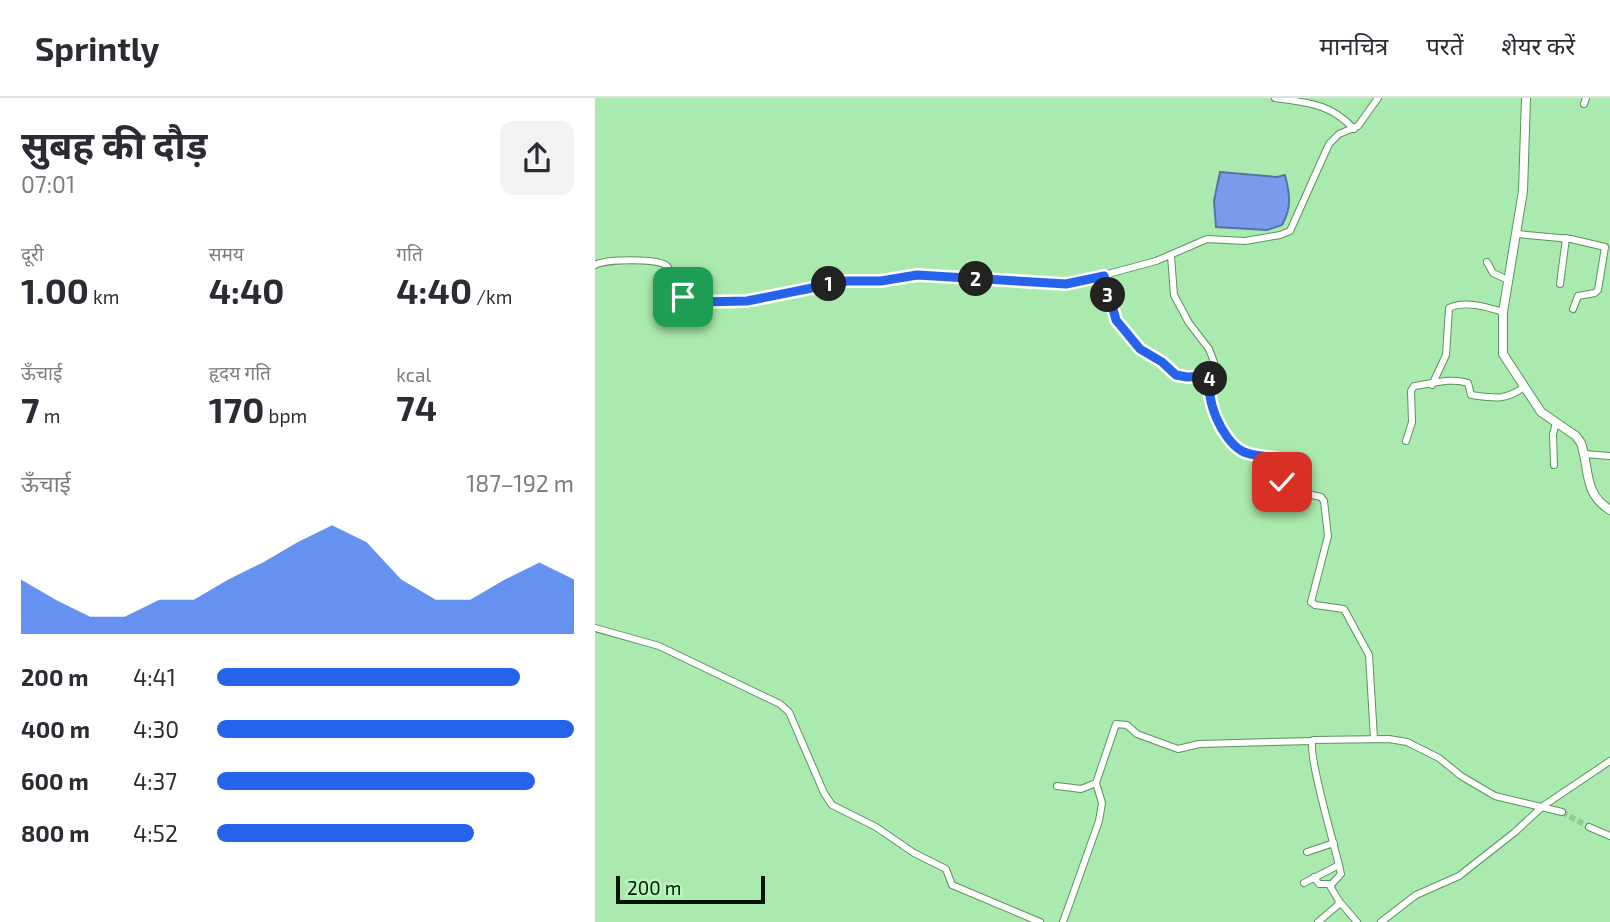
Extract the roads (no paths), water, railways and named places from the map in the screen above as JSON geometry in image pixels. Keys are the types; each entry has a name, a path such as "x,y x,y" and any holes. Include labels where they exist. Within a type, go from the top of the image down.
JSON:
{"street":[{"path":"1275,98 1327,107 1343,117 1354,129"},
{"path":"595,265 605,260 659,262 668,268 683,297 706,302 747,301 847,281 881,281 917,275 1066,284 1104,276 1171,256 1212,238 1245,240 1290,231 1324,152 1335,137 1354,129 1362,122 1378,98"},
{"path":"1526,98 1523,191 1503,312 1503,354 1541,412 1576,436 1584,454 1592,493 1599,503 1610,510"},
{"path":"1517,234 1566,238 1601,244 1605,248 1597,292 1578,296 1573,309"},
{"path":"1560,284 1566,238"},
{"path":"1171,256 1174,295 1189,323 1209,349 1215,366 1209,385 1224,430 1233,443 1250,454 1284,459 1286,466 1282,482 1285,489 1321,497 1324,501 1328,537 1311,601 1320,606 1344,609 1368,649 1374,739"},
{"path":"1487,262 1493,273 1508,280"},
{"path":"1104,276 1116,320 1140,349 1162,362 1176,375 1212,376"},
{"path":"1432,385 1446,355 1448,314 1451,306 1486,307 1503,312"},
{"path":"1406,441 1413,416 1411,388 1450,380 1464,381 1468,383 1471,395 1501,398 1511,397 1524,387"},
{"path":"1555,465 1553,434 1556,423"},
{"path":"1584,454 1610,456"},
{"path":"595,628 659,646 780,704 789,712 824,793 832,805 876,827 913,853 946,869 952,885 1040,922"},
{"path":"1063,922 1099,821 1102,803 1097,783 1113,727 1119,723 1151,741 1178,749 1199,744 1399,740 1418,746 1495,796 1562,812"},
{"path":"1314,740 1316,774 1341,876 1331,884 1319,884 1314,877"},
{"path":"1381,922 1416,895 1459,876 1543,806 1610,761"},
{"path":"1057,786 1081,789 1097,783"},
{"path":"1589,827 1610,836"},
{"path":"1307,852 1334,843"},
{"path":"1304,883 1339,865"},
{"path":"1331,884 1339,901 1357,922"},
{"path":"1320,919 1338,905 1339,901"}],"water":[{"path":"1220,172 1277,177 1285,175 1289,201 1282,225 1267,230 1216,227 1214,201"}],"tunnel":[{"path":"1562,812 1589,827"}]}
